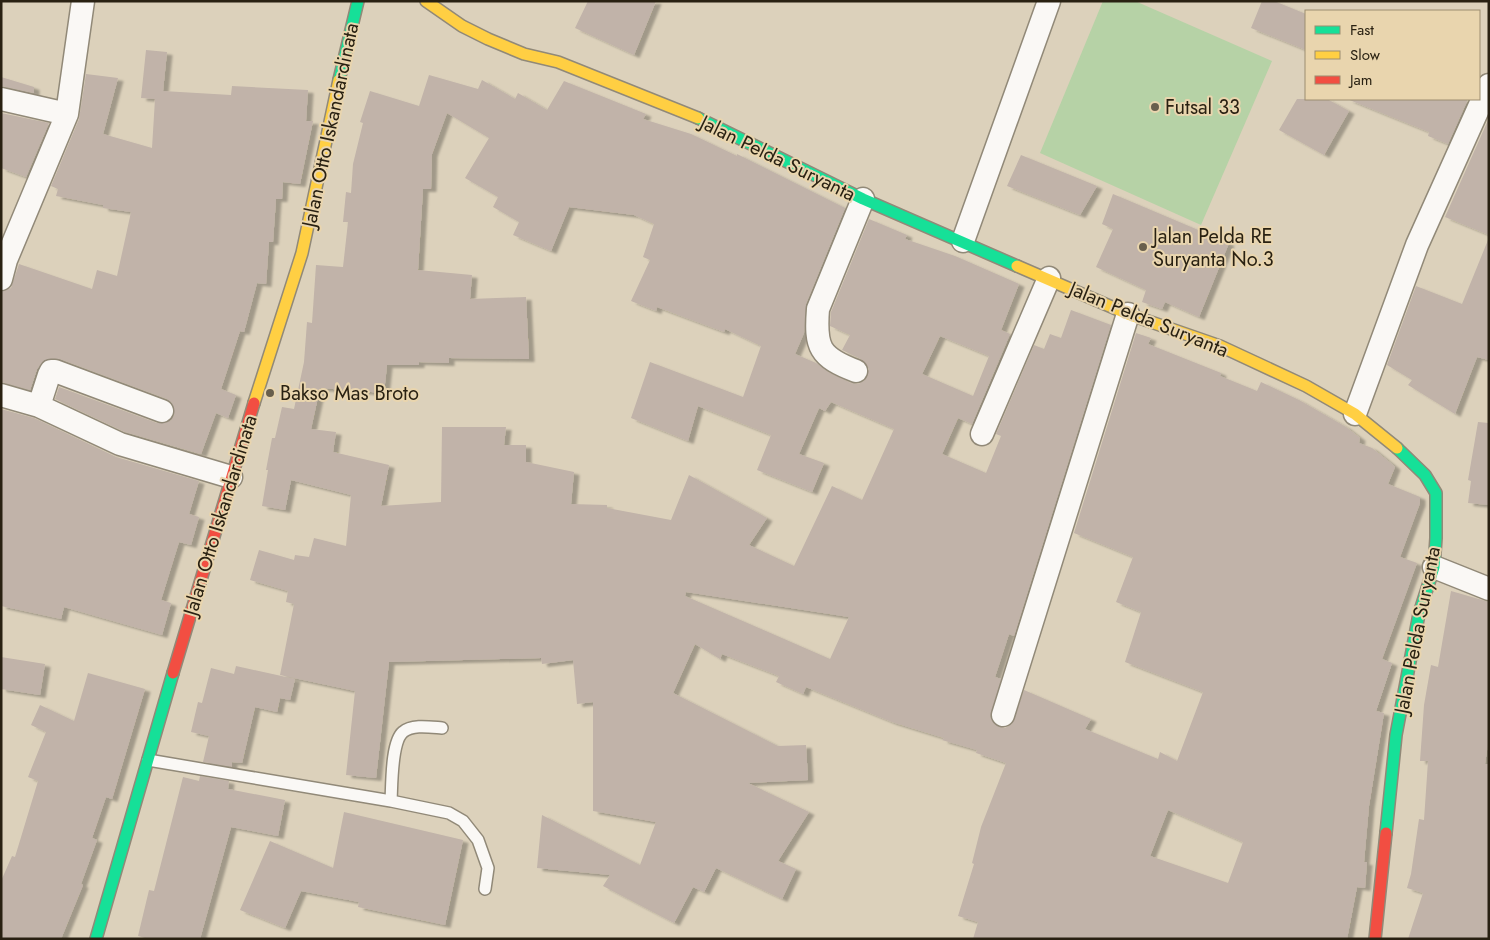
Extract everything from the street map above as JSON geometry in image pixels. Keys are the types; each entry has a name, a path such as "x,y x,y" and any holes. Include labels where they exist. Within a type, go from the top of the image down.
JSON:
{"street":[{"path":"2,275 11,223 67,114 83,1"},
{"name":"Jalan Otto Iskandardinata","path":"96,939 230,477 302,253 330,118 358,1"},
{"name":"Jalan Pelda Suryanta","path":"426,1 462,26 488,39 524,54 558,62 715,125 863,199 1049,278 1128,314 1220,346 1306,386 1355,414 1403,453 1424,475 1436,493 1438,510 1434,567 1419,614 1396,735 1375,939"},
{"path":"963,242 1049,1"},
{"path":"1355,414 1417,245 1488,87"},
{"path":"1,98 67,114"},
{"path":"856,371 836,364 822,353 817,342 816,328 818,309 863,199"},
{"path":"982,434 1049,278"},
{"path":"1003,715 1128,314"},
{"path":"39,406 49,375 55,371 162,411"},
{"path":"1,396 39,406 120,444 230,477"},
{"path":"1434,567 1489,589"}],"lane":[{"path":"391,801 395,754 399,737 403,732 412,728 442,728"},
{"path":"148,760 391,801 449,813 463,821 478,840 488,868 485,889"}],"green space":[{"name":"Futsal 33","path":"1103,1 1135,1 1272,61 1201,225 1040,153"}],"building":[{"path":"588,1 656,1 634,55 575,28"},
{"path":"1262,1 1274,1 1305,14 1305,50 1251,28"},
{"path":"146,50 167,52 163,91 231,95 232,86 308,90 306,121 313,121 300,184 283,182 282,199 276,199 273,242 269,242 266,284 257,283 244,332 240,331 221,389 236,395 228,418 216,413 201,454 125,432 55,399 59,387 157,423 170,421 174,415 172,403 167,399 60,359 44,360 37,369 30,390 1,382 1,292 11,288 19,264 92,289 97,270 117,276 131,212 103,208 103,205 56,196 58,189 51,186 79,119 86,74 118,78 103,134 152,148 155,99 141,98"},
{"path":"429,75 478,89 482,80 515,99 518,93 547,110 564,81 646,114 643,119 691,134 737,156 737,154 845,208 806,304 804,333 795,354 816,363 828,372 851,383 858,384 864,381 869,369 861,359 842,350 850,335 830,326 831,312 869,219 907,235 905,239 955,256 1019,284 1001,330 1010,334 972,424 958,418 942,454 986,473 1001,436 996,434 1034,345 1044,349 1050,334 1061,338 1071,310 1111,325 1014,636 1009,634 995,677 1001,679 990,717 999,727 1005,728 1012,724 1024,690 1091,719 1085,729 1158,759 1160,752 1177,761 1203,692 1125,662 1141,612 1116,602 1133,557 1074,533 1136,333 1151,338 1148,344 1221,373 1220,376 1257,391 1261,382 1299,400 1346,427 1360,438 1359,443 1372,448 1393,465 1395,467 1388,484 1420,497 1420,503 1400,557 1417,563 1382,659 1392,663 1376,711 1384,713 1369,806 1364,862 1367,862 1365,888 1357,887 1347,939 973,939 978,922 958,916 974,864 972,863 981,827 1006,763 976,753 977,750 942,740 944,738 892,722 806,687 803,694 776,682 779,676 722,654 720,659 695,644 673,693 778,746 806,745 808,780 748,783 809,812 778,861 796,869 782,899 716,868 704,892 693,887 674,923 603,886 610,875 537,868 542,815 640,865 656,822 593,811 593,702 577,704 573,660 542,664 541,658 389,662 376,778 346,775 355,691 280,675 294,604 286,602 288,591 250,580 259,550 294,560 295,555 309,557 314,538 346,546 351,495 291,480 285,510 262,506 268,470 266,470 272,438 275,438 282,407 294,409 304,362 307,322 312,323 316,265 343,267 348,222 343,222 346,192 351,193 353,164 363,123 360,122 370,91 419,106","holes":["447,113 489,138 465,178 498,197 493,207 519,222 513,235 551,251 569,207 634,215 654,224 643,257 650,260 631,301 656,311 657,307 724,332 725,329 761,346 743,397 650,362 631,418 688,441 698,406 771,435 757,470 812,492 824,463 799,454 819,408 825,411 831,402 894,429 862,500 832,486 794,566 749,545 767,518 689,475 671,520 607,508 607,505 571,504 574,472 526,462 526,445 504,445 506,427 442,427 441,502 381,506 389,465 333,452 336,432 311,429 320,388 384,393 387,365 419,365 419,362 449,363 449,358 529,359 526,297 470,299 472,275 418,270 423,189 431,189 432,154","940,336 989,356 973,396 922,374","686,592 849,617 830,659 685,596","1168,810 1243,842 1228,883 1150,856"]},
{"path":"1,77 34,87 34,93 1,86"},
{"path":"1297,99 1329,100 1349,111 1324,155 1279,130"},
{"path":"1349,100 1468,100 1448,144 1428,136 1429,132"},
{"path":"1,113 49,123 26,177 1,168"},
{"path":"1489,118 1489,235 1445,217"},
{"path":"1021,155 1097,186 1080,215 1007,186"},
{"path":"1113,194 1229,243 1199,317 1165,302 1162,309 1142,302 1146,290 1096,267 1113,229 1102,224"},
{"path":"1488,240 1489,360 1477,357 1455,414 1408,385 1412,380 1387,365 1416,286 1462,304"},
{"path":"1,409 34,418 116,457 199,481 189,514 199,517 191,545 179,542 161,600 171,603 162,635 64,607 61,619 1,606"},
{"path":"1478,422 1489,423 1489,505 1468,503 1471,481 1468,480"},
{"path":"1451,591 1489,602 1489,737 1485,764 1489,764 1489,939 1408,939 1423,893 1407,888 1411,874 1419,819 1424,820 1428,761 1420,761 1424,705 1431,665 1438,667"},
{"path":"1,657 45,664 40,695 1,689"},
{"path":"236,666 295,679 290,700 280,698 277,712 255,707 242,763 232,762 232,767 203,762 209,736 191,732 198,702 202,703 211,668 234,674"},
{"path":"88,673 145,689 112,799 106,797 92,838 97,840 81,884 83,885 61,939 1,939 1,881 12,856 15,857 38,781 28,777 46,732 31,725 40,705 74,721"},
{"path":"200,776 229,781 228,789 285,800 278,836 231,827 200,939 149,939 138,936 149,890 154,891 183,777 199,781"},
{"path":"344,812 463,840 445,925 358,907 359,902 301,891 285,928 240,910 270,841 333,868"}],"traffic: fast":[{"path":"339,80 358,1"},
{"path":"698,118 863,199 1017,266"},
{"path":"1386,833 1396,735 1419,614 1434,567 1436,538 1436,493 1425,475 1397,448"},
{"path":"96,939 173,673"}],"traffic: slow":[{"path":"426,1 462,26 488,39 524,54 558,62 698,118"},
{"path":"254,403 302,253 339,80"},
{"path":"1017,266 1128,314 1220,346 1306,386 1355,414 1397,448"}],"traffic: jam":[{"path":"173,673 254,403"},
{"path":"1375,939 1386,833"}],"place":[{"name":"Futsal 33","path":"1155,107"},
{"name":"Jalan Pelda RE Suryanta No.3","path":"1143,247"},
{"name":"Bakso Mas Broto","path":"270,393"}]}
